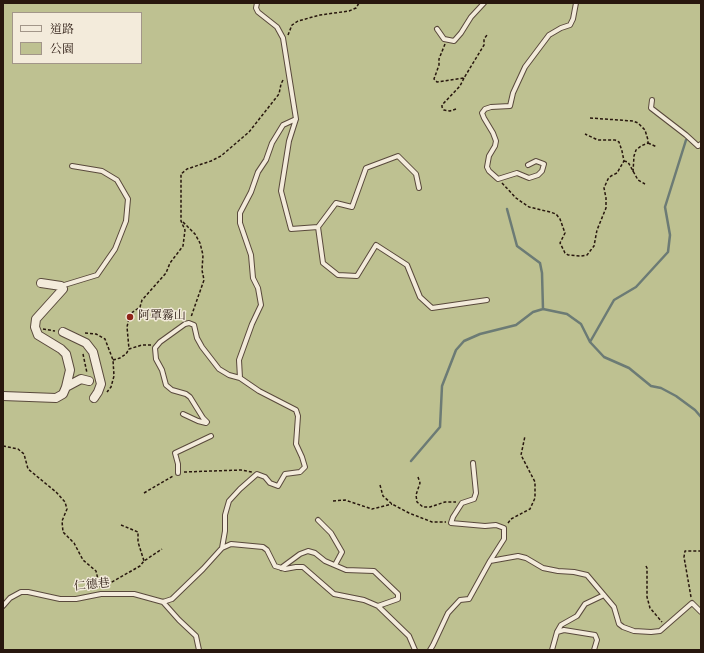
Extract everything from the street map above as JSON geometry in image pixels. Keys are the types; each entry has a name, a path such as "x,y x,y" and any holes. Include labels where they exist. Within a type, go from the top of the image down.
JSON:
{"street":[{"path":"3,396 56,398 62,394 66,387 70,370 66,354 61,349 38,335 35,328 36,319 63,289 61,286 41,283"},
{"path":"63,332 86,343 93,352 101,384 94,398"},
{"path":"66,387 81,379 89,381"}],"lane":[{"path":"257,3 256,8 258,12 277,27 283,38 296,119 289,142 281,191 291,229 318,227"},
{"path":"437,29 444,39 454,41 462,33 471,17 484,3"},
{"path":"528,165 536,161 544,164 542,171 538,175 529,178 517,173 498,179 489,172 487,167 489,156 495,146 496,141 494,133 482,113 490,107 510,106 513,94 525,67 549,35 570,25 573,19 576,3"},
{"path":"652,100 651,108 698,146 701,144"},
{"path":"240,378 239,360 252,324 261,305 258,288 253,278 251,255 240,223 240,213 251,192 258,172 266,160 272,142 282,125 296,119"},
{"path":"419,188 416,174 398,156 366,168 352,207 336,203 318,227 324,263 338,274 357,276 376,245 407,265 420,297 432,308 487,300"},
{"path":"61,286 97,274 115,249 126,221 128,199 117,180 102,171 72,166"},
{"path":"183,414 198,421 207,422 190,397 186,394 172,390 166,385 162,370 156,359 155,348 160,342 189,322 194,325 197,338 202,347 219,369 229,375 240,378 258,391 296,410 298,416 296,444 305,467 300,472 285,474 278,486 270,483 265,477 257,474 229,501 225,515 225,531 222,548"},
{"path":"178,473 178,464 175,453 211,436"},
{"path":"430,650 434,645 448,613 460,600 469,599 504,539 504,528 496,525 485,526 452,523 453,517 462,503 474,498 476,492 473,463"},
{"path":"318,520 331,533 342,552 335,565"},
{"path":"199,650 196,636 163,602 172,599 222,548 231,544 263,547 267,550 275,566 285,569 296,567 303,568 334,594 364,600 378,606 409,636 415,650"},
{"path":"280,568 300,554 308,552 315,553 325,561 346,570 374,571 398,594 398,599 378,606"},
{"path":"490,561 518,556 526,558 543,568 587,575 614,607 619,624 634,631 660,631 692,603 701,612"},
{"name":"仁德巷","path":"3,606 10,598 21,592 28,592 60,599 76,599 101,594 134,594 163,602"},
{"path":"552,650 557,632 561,625 577,616 585,604 604,595"},
{"path":"557,632 564,630 595,635 597,640 594,650"}],"path":[{"path":"283,38 288,35 292,25 298,21 320,15 349,11 356,8 359,3"},
{"path":"456,109 450,111 444,110 442,105 460,86 484,45 484,39 487,35"},
{"path":"454,41 445,44 439,59 439,65 434,79 437,82 464,78"},
{"path":"113,360 126,354 129,349 127,327 130,314 140,307 142,300 166,273 170,264 183,246 184,230 181,220 181,174 188,169 212,161 221,156 249,132 280,94 281,84 288,73"},
{"path":"590,118 633,121 645,130 648,143"},
{"path":"498,179 516,198 529,207 556,214 560,219 564,234 560,243 565,253 568,255 587,255 594,246 597,230 606,208 604,188 608,180 611,176 617,173 624,161 618,142 615,140 598,140 585,134"},
{"path":"633,172 636,150 648,143 657,147"},
{"path":"624,161 628,162 638,180 645,184"},
{"path":"181,220 195,234 200,243 203,255 202,270 204,280 189,322"},
{"path":"129,349 150,344 155,348"},
{"path":"504,528 511,519 530,509 534,498 534,482 521,455 525,436"},
{"path":"3,446 18,449 24,454 28,469 56,492 65,502 67,508 62,521 63,532 74,543 83,560 96,571 101,594"},
{"path":"144,493 178,473 241,470 257,474"},
{"path":"418,477 420,483 416,495 417,502 423,506 430,507 445,502 462,503"},
{"path":"380,485 383,496 392,504 409,513 432,522 442,521 452,523"},
{"path":"333,501 345,500 372,509 392,504"},
{"path":"121,525 138,532 138,542 144,561"},
{"path":"101,594 105,586 140,566 144,561 162,550"},
{"path":"692,603 684,557 685,551 701,551"},
{"path":"646,566 646,597 650,608 666,627"}],"green space":[{"path":"3,3 701,3 701,650 3,650"}],"waterway":[{"path":"590,342 614,300 636,287 668,252 670,235 665,207 686,140"},
{"path":"507,209 517,246 540,263 542,273 543,309"},
{"path":"411,461 440,427 442,386 456,350 464,341 480,334 516,325 533,312 543,309 567,314 581,324 590,342 604,357 629,368 651,386 661,388 676,396 695,410 701,417"}],"place":[{"name":"阿罩霧山","path":"130,317"}]}
